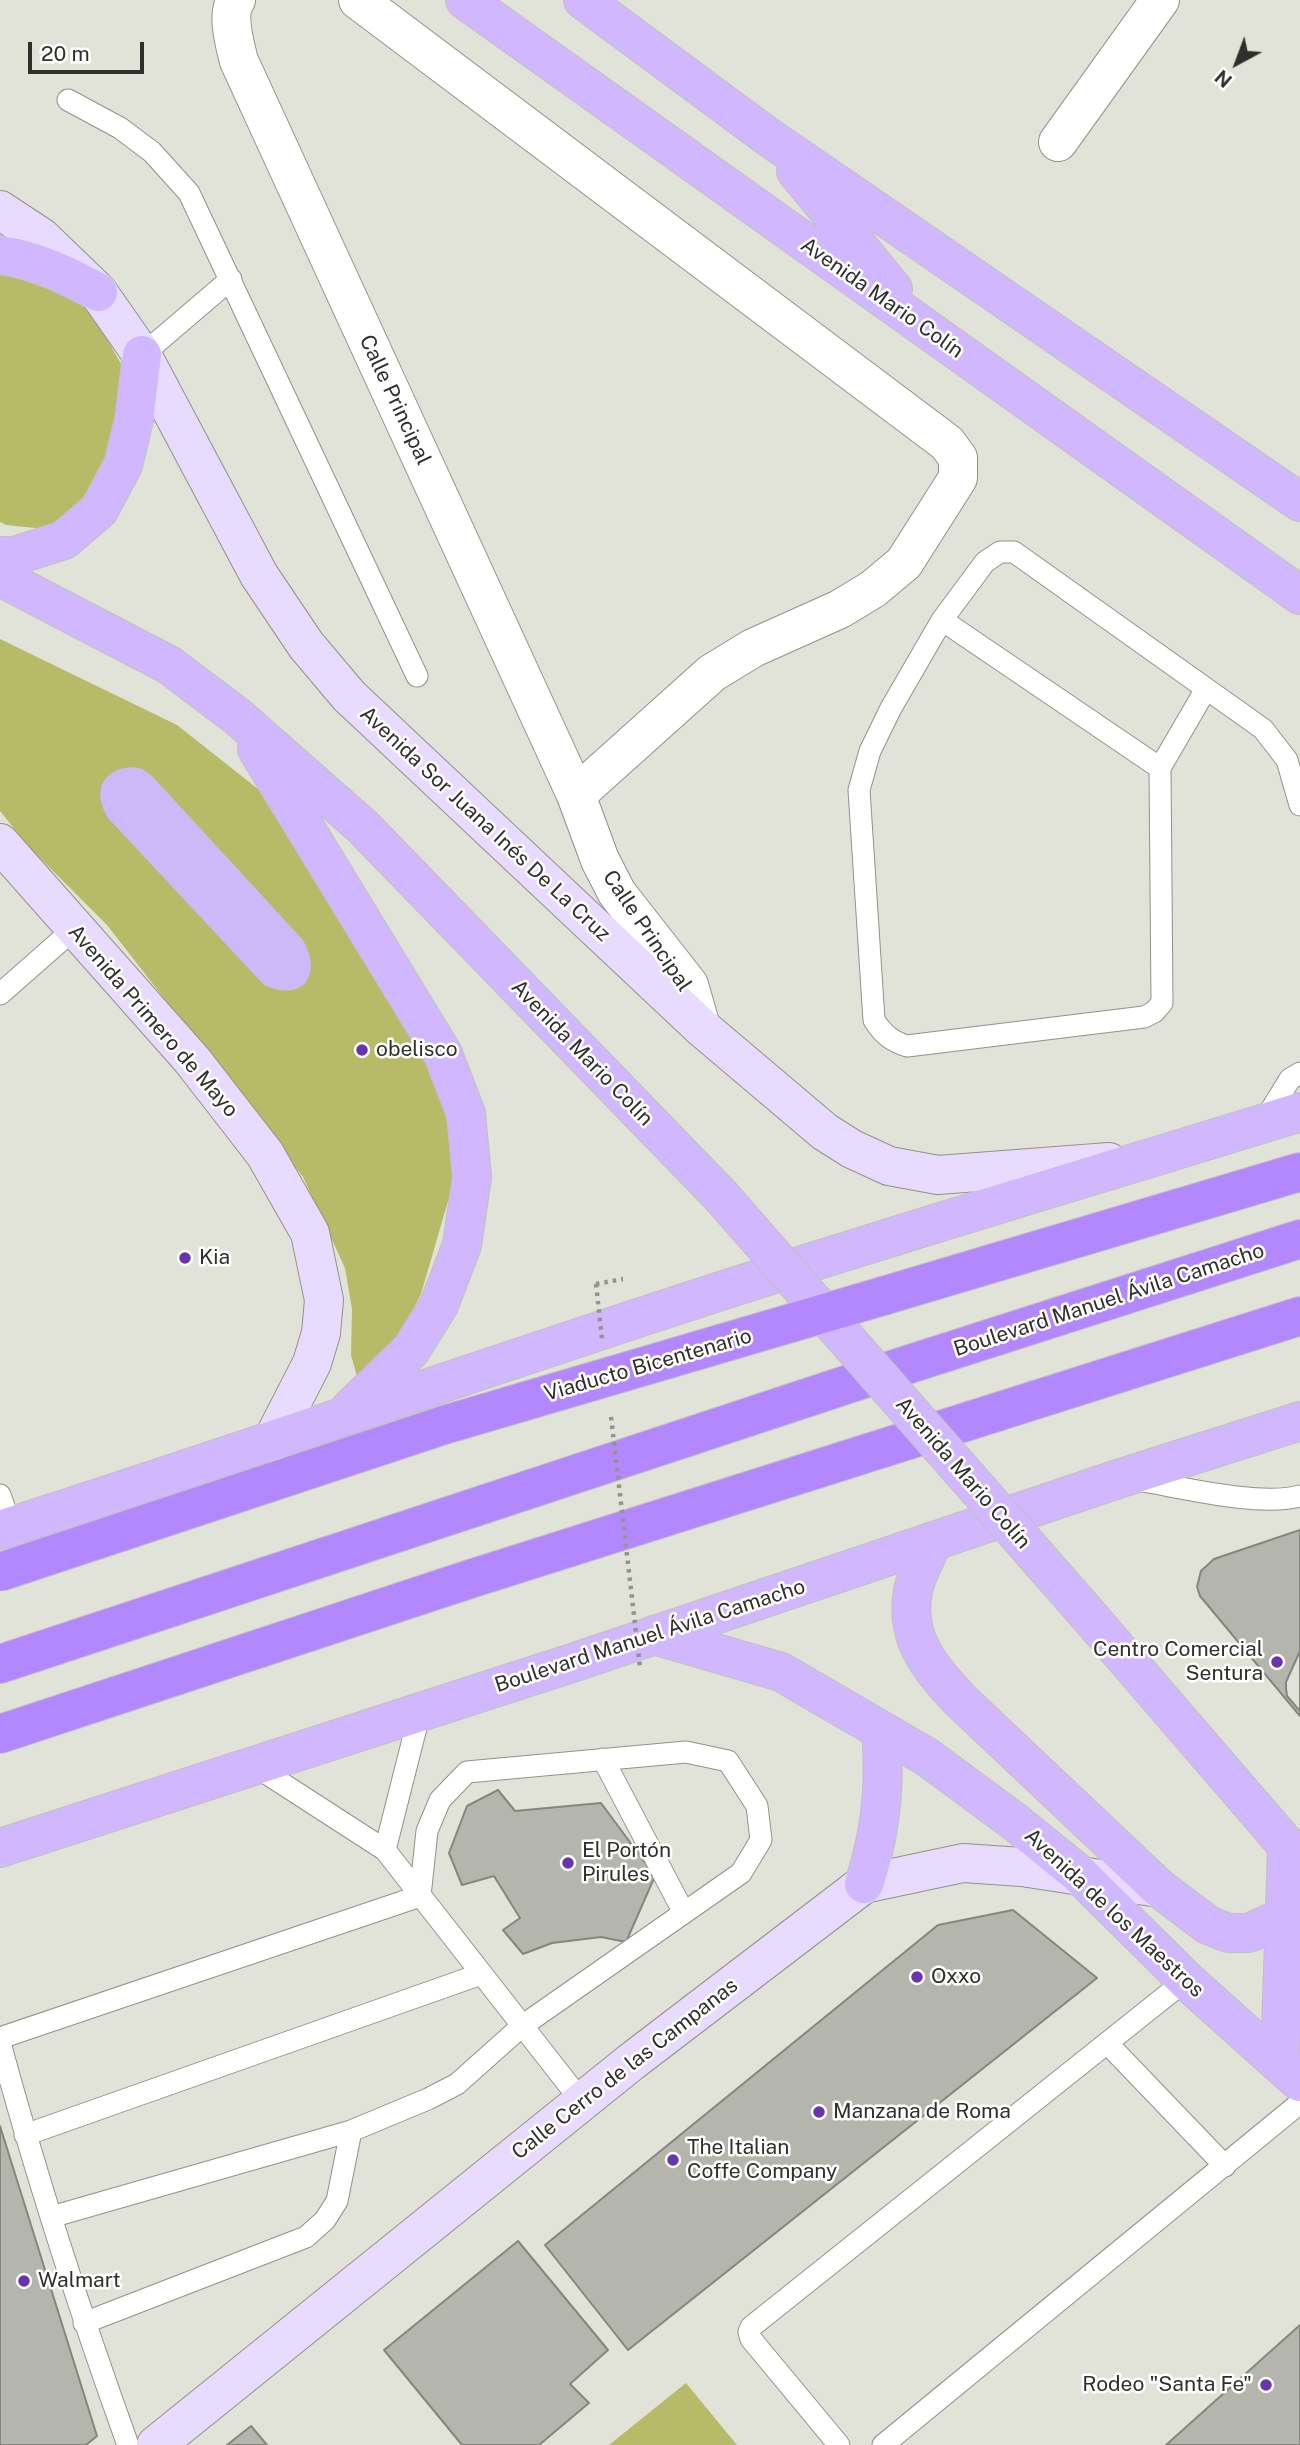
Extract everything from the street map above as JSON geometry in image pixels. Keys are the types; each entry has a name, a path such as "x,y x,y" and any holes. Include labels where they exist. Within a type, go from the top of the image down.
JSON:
{"highway":[{"name":"Viaducto Bicentenario","path":"0,1572 444,1425 1300,1172"},
{"name":"Boulevard Manuel Ávila Camacho","path":"0,1664 901,1366 1300,1240"},
{"path":"0,1734 481,1575 1300,1316"}],"main road":[{"name":"Avenida Mario Colín","path":"465,0 1300,595"},
{"path":"584,1 767,136 1300,502"},
{"path":"767,136 926,329"},
{"path":"0,255 21,258 57,270 98,292"},
{"path":"0,556 14,556 64,540 99,510 123,465 134,420 142,355"},
{"name":"Avenida Mario Colín","path":"0,577 169,665 238,718 363,827 720,1195 1294,1854"},
{"path":"238,718 443,1054 466,1114 472,1177 462,1245 439,1305 411,1350 344,1415"},
{"path":"4,1517 271,1443 344,1415 694,1299 1300,1112"},
{"name":"Boulevard Manuel Ávila Camacho","path":"0,1849 420,1712 647,1651 933,1541 1300,1420"},
{"path":"933,1541 913,1590 911,1628 930,1667 960,1700 1159,1888 1208,1925 1228,1933 1292,1929"},
{"name":"Avenida de los Maestros","path":"647,1651 781,1672 927,1756 1079,1874 1186,1980 1290,2072"},
{"path":"864,1884 874,1854 884,1790 881,1731"},
{"path":"1290,2072 1294,1854"}],"street":[{"name":"Calle Principal","path":"236,0 233,6 233,38 239,61 576,795 600,860 617,893 689,985 701,1027"},
{"path":"358,0 947,443 958,458 958,478 904,563 884,580 840,608 753,648 712,673 576,795"},
{"path":"1058,142 1160,0"},
{"name":"Avenida Sor Juana Inés De La Cruz","path":"0,210 40,237 98,292 142,355 259,575 314,655 349,696 701,1027 825,1132 852,1149 889,1166 938,1175 1149,1159"},
{"name":"Avenida Primero de Mayo","path":"0,843 192,1060 265,1154 310,1233 324,1300 321,1333 312,1363 271,1443"},
{"name":"Calle Cerro de las Campanas","path":"156,2445 582,2102 864,1884 963,1863 1079,1874 1159,1888"}],"lane":[{"path":"68,100 120,128 152,152 189,193 416,676"},
{"path":"142,355 231,279"},
{"path":"1206,690 1160,768 1161,1003 1154,1012 1144,1017 907,1045 894,1042 881,1031 874,1020 859,790 870,751 891,708 942,620 985,562 1000,552 1014,552 1263,729 1287,760 1300,805"},
{"path":"942,620 1160,768"},
{"path":"0,994 74,929"},
{"path":"1262,1124 1290,1079 1300,1073"},
{"path":"1121,1478 1245,1497 1288,1499 1300,1496"},
{"path":"385,1850 420,1712"},
{"path":"51,2217 351,2131 457,2084 522,2026 741,1873 761,1839 757,1806 728,1761 686,1752 467,1772 440,1800 427,1831 421,1896"},
{"path":"603,1759 684,1913"},
{"path":"254,1766 385,1850 582,2102"},
{"path":"128,2445 85,2323 25,2135 0,2040 421,1896"},
{"path":"25,2135 481,1974"},
{"path":"839,2445 751,2339 751,2327 1186,1980"},
{"path":"1108,2044 1225,2166"},
{"path":"883,2445 1300,2103"},
{"path":"85,2323 306,2237 325,2220 337,2201 351,2131"}],"path":[{"path":"604,1352 596,1284 634,1277"},
{"path":"610,1407 647,1651"}],"green space":[{"path":"0,267 69,289 95,318 129,378 104,492 46,529 0,522"},
{"path":"0,639 177,725 258,789 429,1065 447,1121 453,1184 421,1294 397,1342 360,1387 351,1355 352,1309 345,1268 303,1177 107,925 30,848 0,811"},
{"path":"686,2383 737,2445 609,2445"}],"shaded area":[{"path":"133,767 152,776 303,940 311,964 306,982 299,988 278,990 264,985 108,818 101,799 102,784 113,772"}],"building":[{"name":"Centro Comercial Sentura","path":"1300,1530 1300,1716 1200,1596 1197,1587 1201,1571 1214,1559"},
{"path":"1300,1651 1300,1711 1287,1696 1286,1682"},
{"path":"498,1790 515,1811 601,1803 655,1876 626,1942 601,1937 552,1943 523,1954 503,1930 520,1918 494,1876 462,1885 449,1853 467,1806"},
{"name":"Manzana de Roma","path":"1013,1910 1097,1978 628,2350 545,2245 938,1925"},
{"name":"Walmart","path":"0,2126 97,2436 86,2445 0,2445"},
{"path":"518,2241 608,2350 570,2384 589,2403 539,2445 462,2445 384,2350"},
{"name":"Rodeo \"Santa Fe\"","path":"1300,2325 1300,2445 1166,2445"},
{"path":"251,2426 267,2445 227,2445"}],"place":[{"name":"obelisco","path":"362,1050"},
{"name":"Kia","path":"185,1258"},
{"name":"Centro Comercial Sentura","path":"1277,1662"},
{"name":"El Portón Pirules","path":"568,1863"},
{"name":"Oxxo","path":"917,1977"},
{"name":"Manzana de Roma","path":"819,2112"},
{"name":"The Italian Coffe Company","path":"673,2160"},
{"name":"Walmart","path":"24,2281"},
{"name":"Rodeo \"Santa Fe\"","path":"1266,2385"}]}
